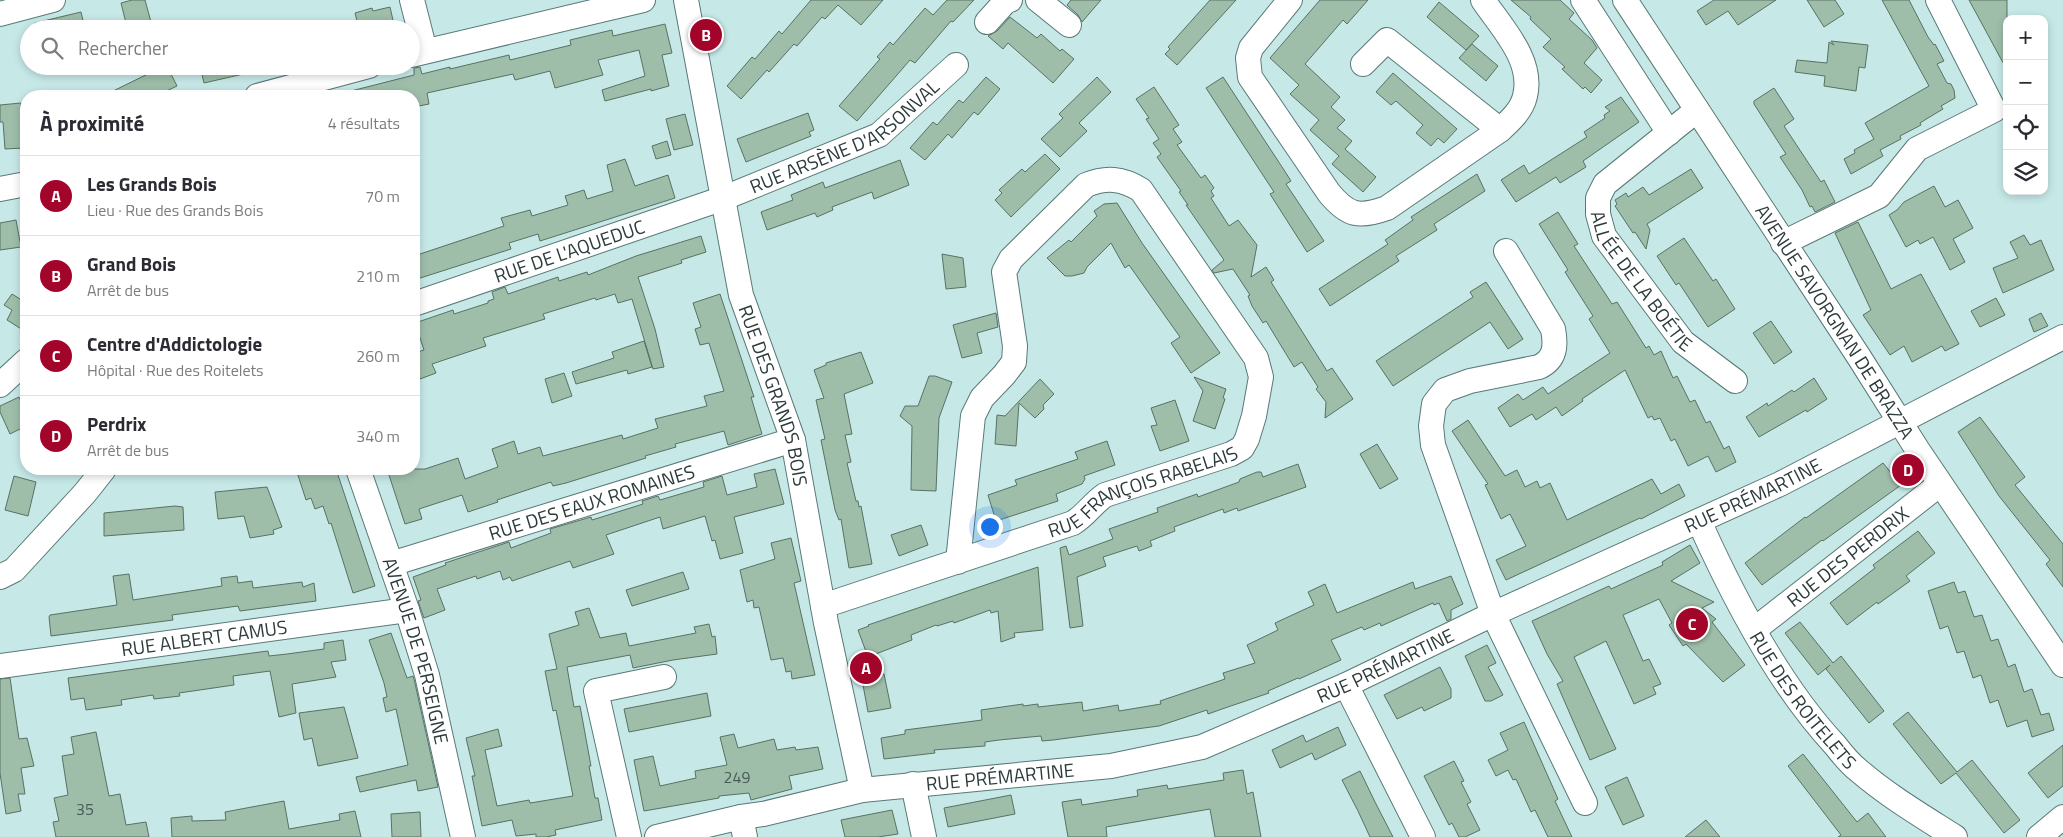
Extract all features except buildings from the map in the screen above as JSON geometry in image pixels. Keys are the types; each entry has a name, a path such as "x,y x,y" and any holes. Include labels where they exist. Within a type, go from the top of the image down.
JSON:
{"street":[{"path":"0,14 53,0"},
{"path":"412,0 414,20"},
{"path":"420,53 643,0"},
{"name":"RUE DES GRANDS BOIS","path":"686,0 741,295 793,440 823,606 862,790"},
{"path":"986,22 1006,1 1010,0"},
{"path":"1038,0 1069,25"},
{"path":"1290,0 1260,34 1251,48 1248,58 1250,77 1329,193 1339,206 1354,214 1371,214 1388,208 1500,130 1516,114 1525,97 1527,81 1523,60 1483,0"},
{"name":"AVENUE SAVORGNAN DE BRAZZA","path":"1625,0 1859,357 1899,422 2063,665"},
{"path":"1783,243 1879,196 1917,149 1994,110 1938,0"},
{"path":"1589,3 1669,133"},
{"path":"1363,64 1387,40 1500,130"},
{"name":"RUE ARSÈNE D'ARSONVAL","path":"724,198 879,135 956,65"},
{"path":"279,90 335,75"},
{"name":"ALLÉE DE LA BOÉTIE","path":"1697,110 1605,184 1598,198 1598,214 1604,236 1683,342 1735,381"},
{"name":"RUE FRANÇOIS RABELAIS","path":"823,606 958,562 1074,523 1085,516 1094,503 1105,494 1231,454 1242,448 1247,439 1254,416 1261,377 1256,358 1141,190 1132,184 1101,179 1086,185 1011,259 1004,272 1015,346 1014,362 982,398 973,416 958,562"},
{"path":"0,189 20,185"},
{"name":"RUE DE L'AQUEDUC","path":"420,302 724,198"},
{"path":"1506,252 1553,329 1555,341 1553,354 1547,363 1539,367 1470,381 1445,390 1434,404 1431,426 1432,445 1493,614 1585,803"},
{"name":"RUE PRÉMARTINE","path":"657,837 743,827 763,814 862,790 1111,766 1202,747 1346,685 1493,614 1780,484 2063,336"},
{"path":"0,385 20,366"},
{"name":"RUE DES EAUX ROMAINES","path":"391,564 793,440"},
{"path":"0,577 14,570 99,475"},
{"name":"AVENUE DE PERSEIGNE","path":"360,475 408,610 427,675 463,837"},
{"name":"RUE DES PERDRIX","path":"1754,630 1940,484"},
{"name":"RUE DES ROITELETS","path":"1699,522 1754,630 1793,693 1820,729 1857,769 1903,805 1955,837"},
{"name":"RUE ALBERT CAMUS","path":"0,666 408,610"},
{"path":"629,837 596,691 664,677"},
{"path":"1346,685 1423,837"},
{"path":"913,784 924,837"},
{"path":"2039,837 2063,817"}],"place":[{"name":"Grand Bois","path":"706,35"},
{"name":"Perdrix","path":"1908,470"},
{"name":"Centre d'Addictologie","path":"1692,624"},
{"name":"Les Grands Bois","path":"866,668"}]}
